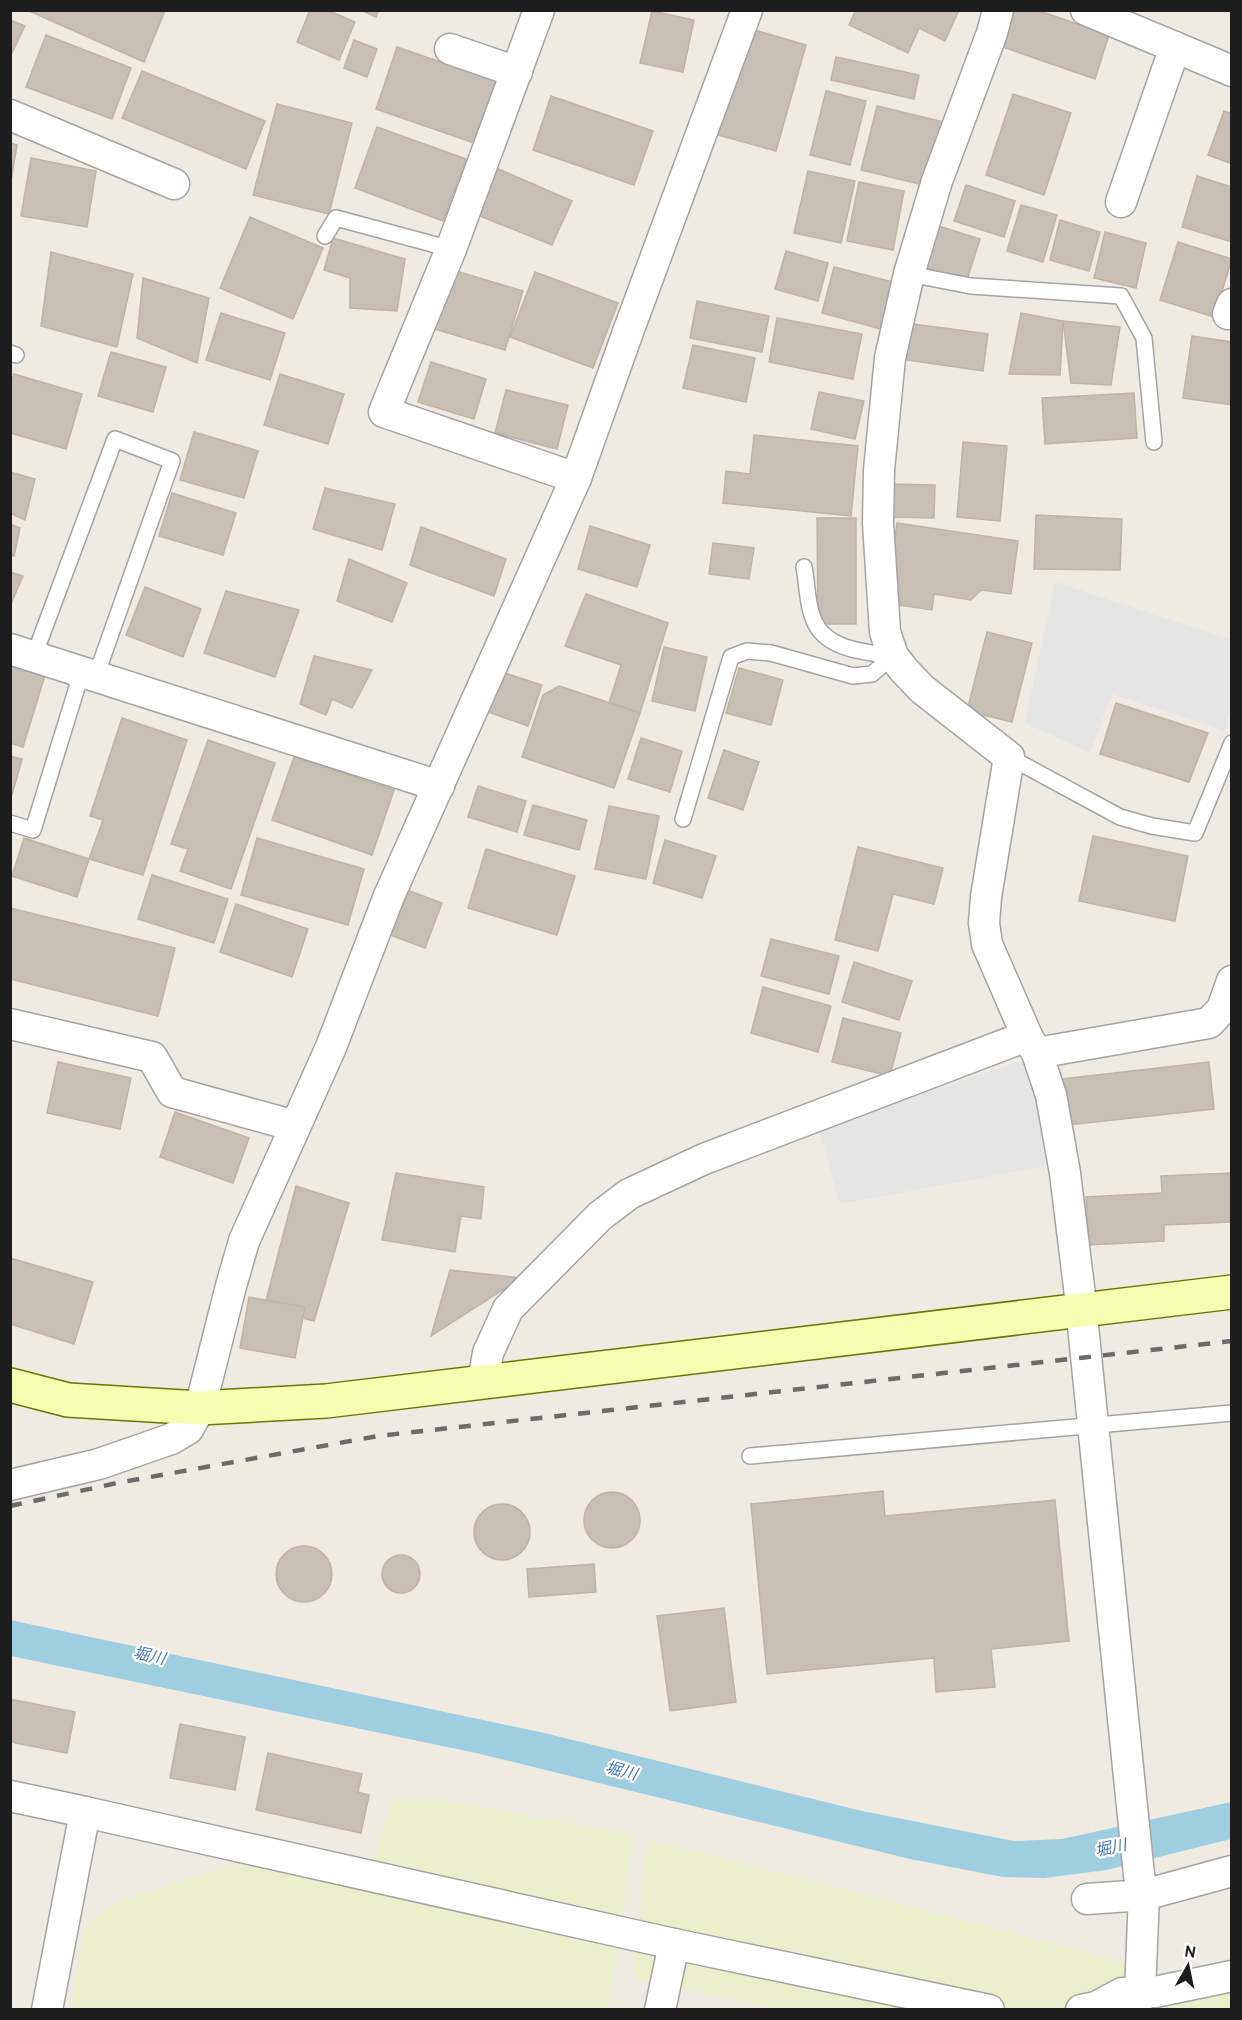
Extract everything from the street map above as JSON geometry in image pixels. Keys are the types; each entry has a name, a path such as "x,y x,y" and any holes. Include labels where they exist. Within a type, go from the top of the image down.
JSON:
{"street":[{"path":"539,10 451,249 384,412 576,478"},
{"path":"10,1485 99,1464 171,1439 188,1429 200,1408 244,1241 331,1047 389,896 576,478 747,10"},
{"path":"998,10 992,33 937,181 909,274 890,358 879,480 878,523 885,633 893,656 922,689 1009,757 986,897 984,923 987,944 1032,1044 1051,1095 1065,1173 1082,1311 1092,1425 1142,1885 1137,2001"},
{"path":"1086,10 1232,71"},
{"path":"1121,202 1175,47"},
{"path":"450,49 517,72"},
{"path":"10,115 174,184"},
{"path":"22,652 439,786"},
{"path":"483,1382 488,1353 508,1309 600,1216 630,1194 704,1159 1032,1044 1209,1023 1222,1010 1232,981"},
{"path":"10,1024 152,1057 172,1092 295,1126"},
{"path":"10,1385 68,1400 200,1408 326,1401 1232,1293"},
{"path":"10,1796 674,1944 989,2010"},
{"path":"47,2010 85,1812"},
{"path":"1087,1899 1142,1885 1232,1871"},
{"path":"660,2010 674,1944"},
{"path":"1137,2001 1155,1992 1232,1976"},
{"path":"1081,2010 1096,2007 1122,1992 1137,2001"}],"lane":[{"path":"325,236 336,218 451,249"},
{"path":"909,274 971,286 1121,296 1144,338 1154,442"},
{"path":"10,823 33,830 89,674 172,461 115,439 22,652"},
{"path":"804,567 813,619 828,640 859,652 893,656"},
{"path":"683,819 731,657 747,651 771,652 853,676 872,674 893,656"},
{"path":"1009,757 1120,817 1152,826 1195,833 1232,743"},
{"path":"750,1455 1232,1413"}],"green space":[{"path":"394,1800 439,1800 633,1835 608,2009 71,2010 86,1925 115,1903 267,1854 368,1874"},
{"path":"648,1841 723,1858 1165,1973 1156,2010 782,2009 633,1978"},
{"path":"1231,1965 1231,2009 1169,2010 1179,1972"}],"shaded area":[{"path":"1055,582 1231,640 1231,704 1224,731 1112,694 1090,753 1025,723"},
{"path":"1025,1060 1040,1113 1050,1165 840,1204 819,1128"}],"water":[{"name":"堀川","path":"10,1620 540,1732 862,1811 1014,1841 1062,1839 1231,1802 1231,1839 1107,1870 1044,1878 1003,1877 910,1859 476,1753 11,1656"}],"building":[{"path":"27,10 157,10 164,13 144,62"},
{"path":"310,10 327,10 355,22 339,60 297,42"},
{"path":"361,10 379,10 376,17"},
{"path":"856,10 959,10 945,41 919,28 908,53 849,25"},
{"path":"1008,10 1037,10 1109,35 1095,79 997,45"},
{"path":"652,11 694,20 683,72 640,63"},
{"path":"10,20 25,26 10,57"},
{"path":"748,28 806,45 776,151 718,135"},
{"path":"46,35 131,68 112,119 26,87"},
{"path":"354,40 377,49 367,77 344,68"},
{"path":"397,47 496,81 474,143 376,109"},
{"path":"836,57 919,75 914,99 831,80"},
{"path":"142,71 265,121 246,169 122,118"},
{"path":"826,91 866,101 850,165 810,155"},
{"path":"1013,94 1071,113 1044,195 986,175"},
{"path":"551,96 653,131 634,185 533,150"},
{"path":"277,104 352,123 329,214 253,195"},
{"path":"877,106 944,122 928,186 861,170"},
{"path":"1224,111 1232,114 1232,164 1208,155"},
{"path":"377,127 466,159 443,221 355,188"},
{"path":"10,143 17,145 10,187"},
{"path":"31,158 96,171 87,227 21,216"},
{"path":"494,167 572,201 552,245 475,214"},
{"path":"808,171 855,181 841,243 794,233"},
{"path":"1197,176 1232,187 1232,242 1182,227"},
{"path":"859,182 904,191 893,250 847,241"},
{"path":"966,185 1015,201 1004,237 954,221"},
{"path":"1021,205 1057,215 1043,262 1007,251"},
{"path":"250,217 323,248 293,319 220,288"},
{"path":"1060,220 1100,232 1089,271 1050,260"},
{"path":"932,224 980,239 967,280 919,266"},
{"path":"1105,232 1146,243 1136,288 1094,278"},
{"path":"333,238 405,259 397,311 350,308 350,278 324,270"},
{"path":"1178,242 1232,259 1214,317 1160,300"},
{"path":"786,251 828,263 818,301 775,289"},
{"path":"51,252 133,274 117,347 41,326"},
{"path":"834,267 893,282 881,329 822,313"},
{"path":"449,269 523,291 505,350 431,328"},
{"path":"535,272 618,303 593,368 510,337"},
{"path":"143,278 209,298 197,363 137,338"},
{"path":"697,301 769,316 762,352 690,338"},
{"path":"221,313 285,333 270,380 206,360"},
{"path":"1021,313 1063,321 1060,375 1009,374"},
{"path":"777,318 862,334 853,379 769,362"},
{"path":"1063,321 1120,327 1111,385 1071,383"},
{"path":"906,323 988,334 983,371 901,359"},
{"path":"1192,336 1232,342 1232,405 1183,398"},
{"path":"693,345 755,358 746,402 683,388"},
{"path":"111,352 166,367 153,412 98,396"},
{"path":"431,362 486,379 474,419 418,402"},
{"path":"14,374 82,394 66,449 10,433 10,385"},
{"path":"280,374 344,394 328,444 264,425"},
{"path":"506,390 568,405 557,449 495,433"},
{"path":"819,392 864,401 855,439 811,429"},
{"path":"1134,393 1137,438 1045,444 1042,398"},
{"path":"194,432 258,451 244,498 180,480"},
{"path":"754,435 858,446 851,516 723,503 726,471 750,474"},
{"path":"963,442 1007,446 1000,521 957,517"},
{"path":"10,472 35,479 25,520 10,513"},
{"path":"889,484 935,485 934,518 888,517"},
{"path":"325,488 395,504 382,550 313,529"},
{"path":"172,493 236,513 223,555 159,536"},
{"path":"1036,515 1122,519 1120,570 1034,569"},
{"path":"817,518 856,518 856,624 818,624"},
{"path":"897,523 1018,541 1011,594 981,590 971,600 934,594 932,610 886,603"},
{"path":"10,524 20,528 14,556 10,555"},
{"path":"590,526 650,545 637,587 578,569"},
{"path":"421,527 506,559 494,596 410,565"},
{"path":"713,543 754,548 749,579 709,574"},
{"path":"349,559 407,583 392,622 337,601"},
{"path":"10,572 23,576 10,606"},
{"path":"145,587 201,609 183,657 126,635"},
{"path":"226,591 299,610 275,677 204,653"},
{"path":"586,594 668,623 640,713 609,703 621,665 565,646"},
{"path":"987,632 1032,643 1012,722 967,711"},
{"path":"664,647 707,657 695,711 652,701"},
{"path":"314,656 372,670 352,708 332,699 326,715 300,704"},
{"path":"10,661 46,672 23,747 10,743"},
{"path":"739,668 783,680 771,725 726,713"},
{"path":"495,670 542,685 528,726 482,710"},
{"path":"559,686 640,713 614,788 522,757 543,695"},
{"path":"1116,703 1208,733 1189,782 1100,754"},
{"path":"122,718 187,740 143,875 89,859 103,820 90,816"},
{"path":"641,738 682,751 670,792 628,779"},
{"path":"208,740 275,763 231,889 180,871 188,849 171,844"},
{"path":"724,750 759,762 743,810 708,798"},
{"path":"10,756 22,759 12,795 10,794"},
{"path":"294,757 394,790 372,855 272,820"},
{"path":"478,786 526,801 517,832 468,817"},
{"path":"533,805 587,820 579,850 524,835"},
{"path":"609,806 659,816 646,879 595,869"},
{"path":"1093,836 1188,856 1175,921 1079,901"},
{"path":"24,838 89,859 77,897 12,876"},
{"path":"257,838 364,869 348,925 241,895"},
{"path":"665,840 716,856 702,898 653,883"},
{"path":"858,847 943,868 934,904 893,894 878,951 835,940"},
{"path":"486,849 575,876 557,935 468,908"},
{"path":"152,875 228,899 214,943 138,919"},
{"path":"402,888 442,903 425,948 385,933"},
{"path":"236,904 308,929 292,977 220,952"},
{"path":"10,908 175,948 158,1016 10,979"},
{"path":"771,939 839,956 829,994 761,976"},
{"path":"854,962 912,981 899,1020 842,1002"},
{"path":"763,987 831,1006 818,1052 751,1033"},
{"path":"843,1018 901,1033 890,1076 832,1062"},
{"path":"58,1062 131,1078 120,1129 47,1113"},
{"path":"1209,1062 1214,1109 1059,1126 1054,1080"},
{"path":"175,1112 249,1138 233,1183 160,1157"},
{"path":"396,1173 484,1187 481,1219 461,1216 455,1252 382,1240"},
{"path":"1232,1173 1232,1222 1164,1225 1164,1241 1089,1245 1086,1197 1162,1193 1161,1176"},
{"path":"296,1186 349,1203 314,1321 264,1308"},
{"path":"10,1258 93,1282 74,1344 10,1324"},
{"path":"450,1270 521,1278 431,1336"},
{"path":"249,1297 305,1307 295,1358 240,1348"},
{"path":"883,1491 885,1516 1055,1500 1069,1641 991,1649 995,1687 936,1692 934,1658 767,1674 751,1504"},
{"path":"607,1492 617,1492 632,1500 638,1509 640,1520 638,1531 632,1540 617,1548 607,1548 596,1543 589,1536 584,1525 584,1515 589,1504 596,1497"},
{"path":"502,1504 513,1506 522,1512 528,1521 530,1532 528,1543 522,1552 513,1558 502,1560 491,1558 482,1552 476,1543 474,1532 476,1521 482,1512 491,1506"},
{"path":"299,1546 309,1546 324,1554 330,1563 332,1574 330,1585 324,1594 309,1602 299,1602 288,1597 281,1590 276,1579 276,1569 281,1558 288,1551"},
{"path":"401,1555 414,1561 420,1574 414,1587 401,1593 388,1587 382,1574 388,1561"},
{"path":"594,1564 596,1592 529,1597 527,1569"},
{"path":"724,1608 736,1702 670,1711 657,1616"},
{"path":"10,1699 75,1712 67,1753 10,1742"},
{"path":"180,1724 245,1737 235,1790 170,1778"},
{"path":"268,1753 362,1774 358,1792 369,1795 361,1833 256,1810"}],"railway":[{"path":"10,1506 117,1483 378,1436 1232,1341"}]}
